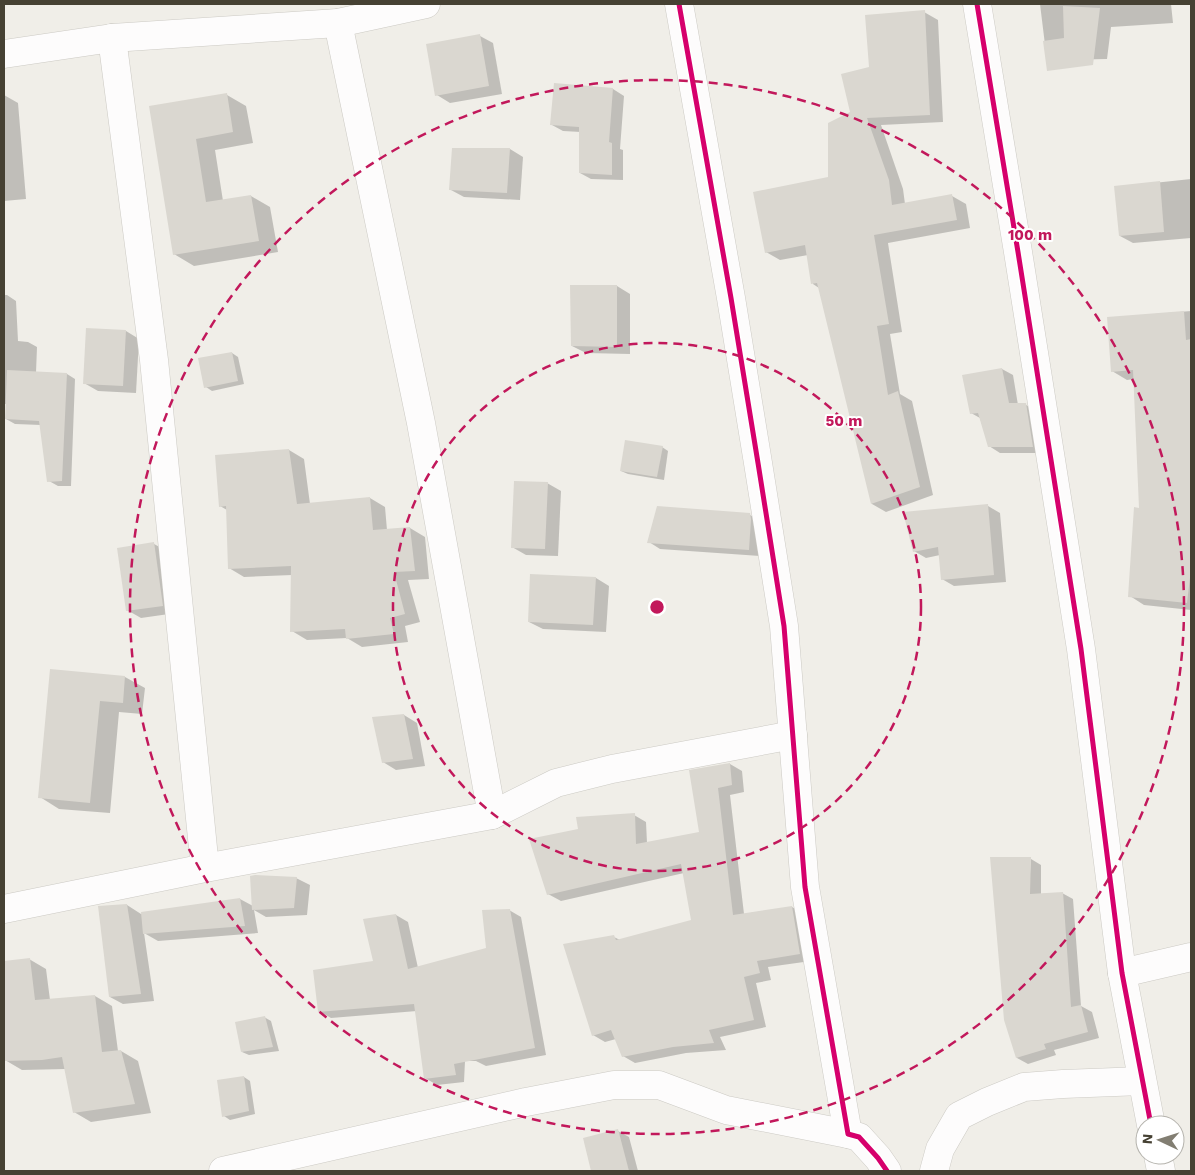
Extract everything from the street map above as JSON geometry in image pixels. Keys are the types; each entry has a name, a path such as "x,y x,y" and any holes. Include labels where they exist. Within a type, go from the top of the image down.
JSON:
{"street":[{"path":"4,54 112,38 338,23 426,4"},
{"path":"679,4 731,298 784,626 806,887 848,1134"},
{"path":"976,4 1018,252 1081,649 1122,974 1150,1115"},
{"path":"338,23 421,423 492,815"},
{"path":"112,38 154,360 205,868"},
{"path":"4,909 205,868 492,815 556,783 612,769 793,735"},
{"path":"1122,974 1191,957"},
{"path":"934,1171 940,1150 959,1116 987,1102 1024,1087 1142,1081"},
{"path":"223,1171 526,1102 614,1085 659,1085 726,1110 859,1137 887,1171"}],"building":[{"path":"1063,6 1100,8 1093,65 1047,71 1043,41 1064,38"},
{"path":"925,10 930,115 867,118 889,180 892,205 952,194 957,220 874,235 889,324 877,326 888,395 898,391 920,487 871,504 817,283 811,284 805,245 765,253 753,192 828,177 828,123 850,112 841,74 869,67 865,15"},
{"path":"480,34 489,86 435,96 426,44"},
{"path":"554,83 613,88 609,142 612,143 612,175 579,173 579,127 550,125"},
{"path":"227,93 233,132 196,139 206,202 251,195 259,241 173,255 149,106"},
{"path":"452,148 510,148 507,193 449,190"},
{"path":"1160,181 1164,232 1119,236 1114,186"},
{"path":"570,285 617,285 617,347 571,346"},
{"path":"1184,311 1186,340 1191,339 1191,569 1187,603 1128,597 1134,507 1139,508 1133,370 1111,372 1107,317"},
{"path":"86,328 126,330 123,386 83,384"},
{"path":"232,352 238,381 204,388 198,358"},
{"path":"1002,368 1009,403 1026,403 1033,447 988,447 978,413 970,414 962,375"},
{"path":"7,370 67,373 62,481 47,482 39,421 5,419"},
{"path":"625,440 663,446 657,477 620,471"},
{"path":"289,449 297,504 370,497 373,530 410,527 415,571 394,572 405,614 390,618 394,634 346,639 345,629 290,632 291,566 228,569 226,506 219,507 215,455"},
{"path":"514,481 548,482 545,549 511,548"},
{"path":"988,504 994,575 941,580 938,547 913,552 903,512"},
{"path":"657,506 750,513 749,550 647,543"},
{"path":"154,542 163,606 126,611 117,548"},
{"path":"530,574 596,577 593,625 528,622"},
{"path":"50,669 125,676 123,703 100,701 90,803 38,798"},
{"path":"404,714 413,759 382,763 372,717"},
{"path":"730,763 732,785 718,788 733,915 792,906 800,954 757,961 760,973 744,977 754,1020 709,1030 714,1043 673,1047 622,1057 611,1030 592,1036 563,944 614,935 616,940 691,920 681,864 547,895 529,839 578,829 576,817 635,813 636,844 699,832 689,770"},
{"path":"990,857 1031,857 1030,894 1063,892 1071,1007 1081,1005 1088,1032 1044,1044 1046,1049 1016,1058 1004,1020"},
{"path":"250,876 297,877 294,908 252,910"},
{"path":"240,898 245,926 143,934 141,912"},
{"path":"127,904 141,994 109,997 98,906"},
{"path":"510,909 535,1048 454,1064 456,1075 424,1079 414,1004 318,1012 313,970 373,961 363,919 396,914 408,969 486,948 482,910"},
{"path":"30,958 35,1000 95,995 102,1052 121,1050 135,1104 73,1113 62,1057 42,1060 4,1061 4,961"},
{"path":"265,1016 273,1047 241,1052 235,1022"},
{"path":"244,1076 249,1111 222,1117 217,1080"},
{"path":"618,1129 629,1171 591,1171 583,1138"}],"cycle path":[{"path":"679,4 731,298 784,626 805,887 848,1134 859,1137 887,1171"},
{"path":"977,4 1081,649 1122,973 1149,1115"}]}
